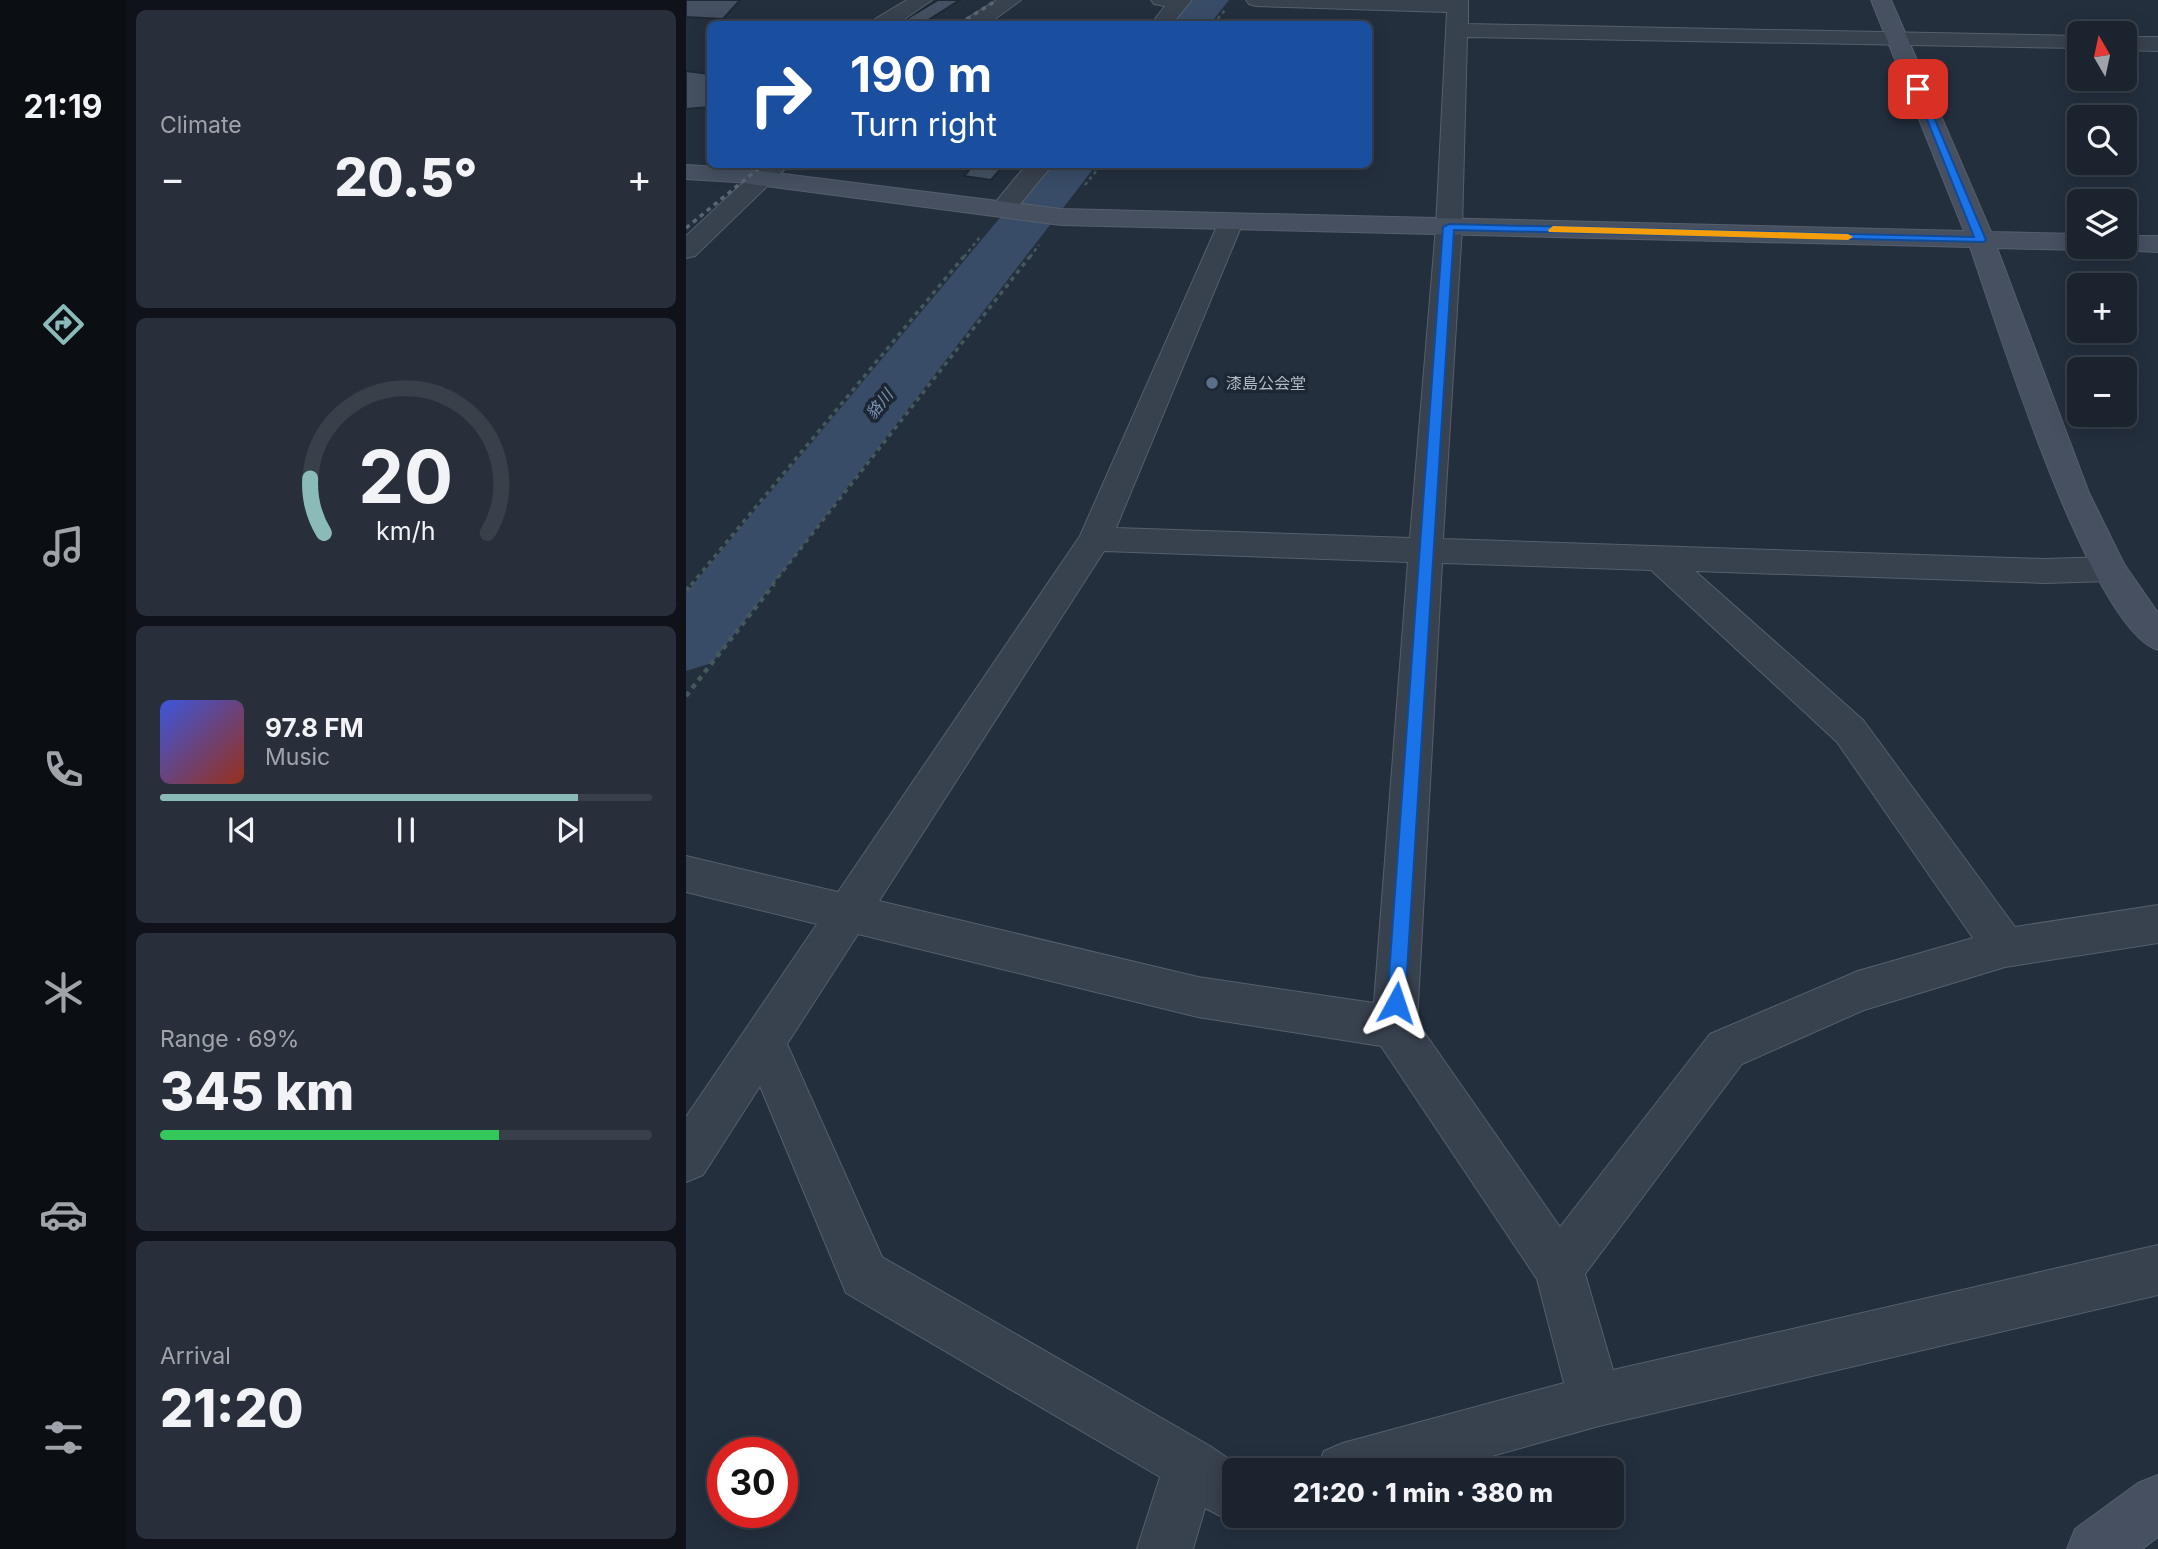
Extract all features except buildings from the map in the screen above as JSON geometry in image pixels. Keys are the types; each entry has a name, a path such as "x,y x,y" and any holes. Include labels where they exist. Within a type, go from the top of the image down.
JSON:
{"street":[{"path":"888,21 922,0"},
{"path":"979,21 1011,0"},
{"path":"1161,0 1181,1 1164,21"},
{"path":"1256,0 1458,3 1449,227 1405,906 1394,1027 1559,1268 1586,1372 1599,1400"},
{"path":"1881,0 1981,240 2073,493 2109,569 2151,620"},
{"path":"1457,30 2067,42"},
{"path":"2137,43 2158,44"},
{"path":"1003,209 1038,168"},
{"path":"703,170 769,172 1061,216 2067,243"},
{"path":"686,250 769,172"},
{"path":"686,1158 1095,539 1230,222"},
{"path":"2137,244 2158,244"},
{"path":"1095,539 2045,571 2109,569"},
{"path":"1660,559 1850,730 2005,948"},
{"path":"686,874 1198,997 1394,1027"},
{"path":"1559,1268 1726,1049 1857,990 2005,948 2158,924"},
{"path":"764,1043 864,1275 1191,1465 1222,1487"},
{"path":"1387,1458 1599,1400 2158,1270"},
{"path":"1165,1549 1191,1465"},
{"path":"2095,1549 2158,1503"}],"path":[{"path":"1215,21 1226,8"},
{"path":"686,591 1003,209"},
{"path":"686,696 1061,216"}],"waterway":[{"name":"貉川","path":"1190,21 1208,0"},
{"name":"貉川","path":"686,643 1069,168"}],"railway":[{"path":"964,21 997,0"},
{"path":"686,228 759,168"}],"slow traffic":[{"path":"1553,230 1848,237"}],"place":[{"name":"漆島公会堂","path":"1212,383"}],"route":[{"path":"1396,1003 1405,906 1417,677 1449,227 1981,240 1918,89"}]}
